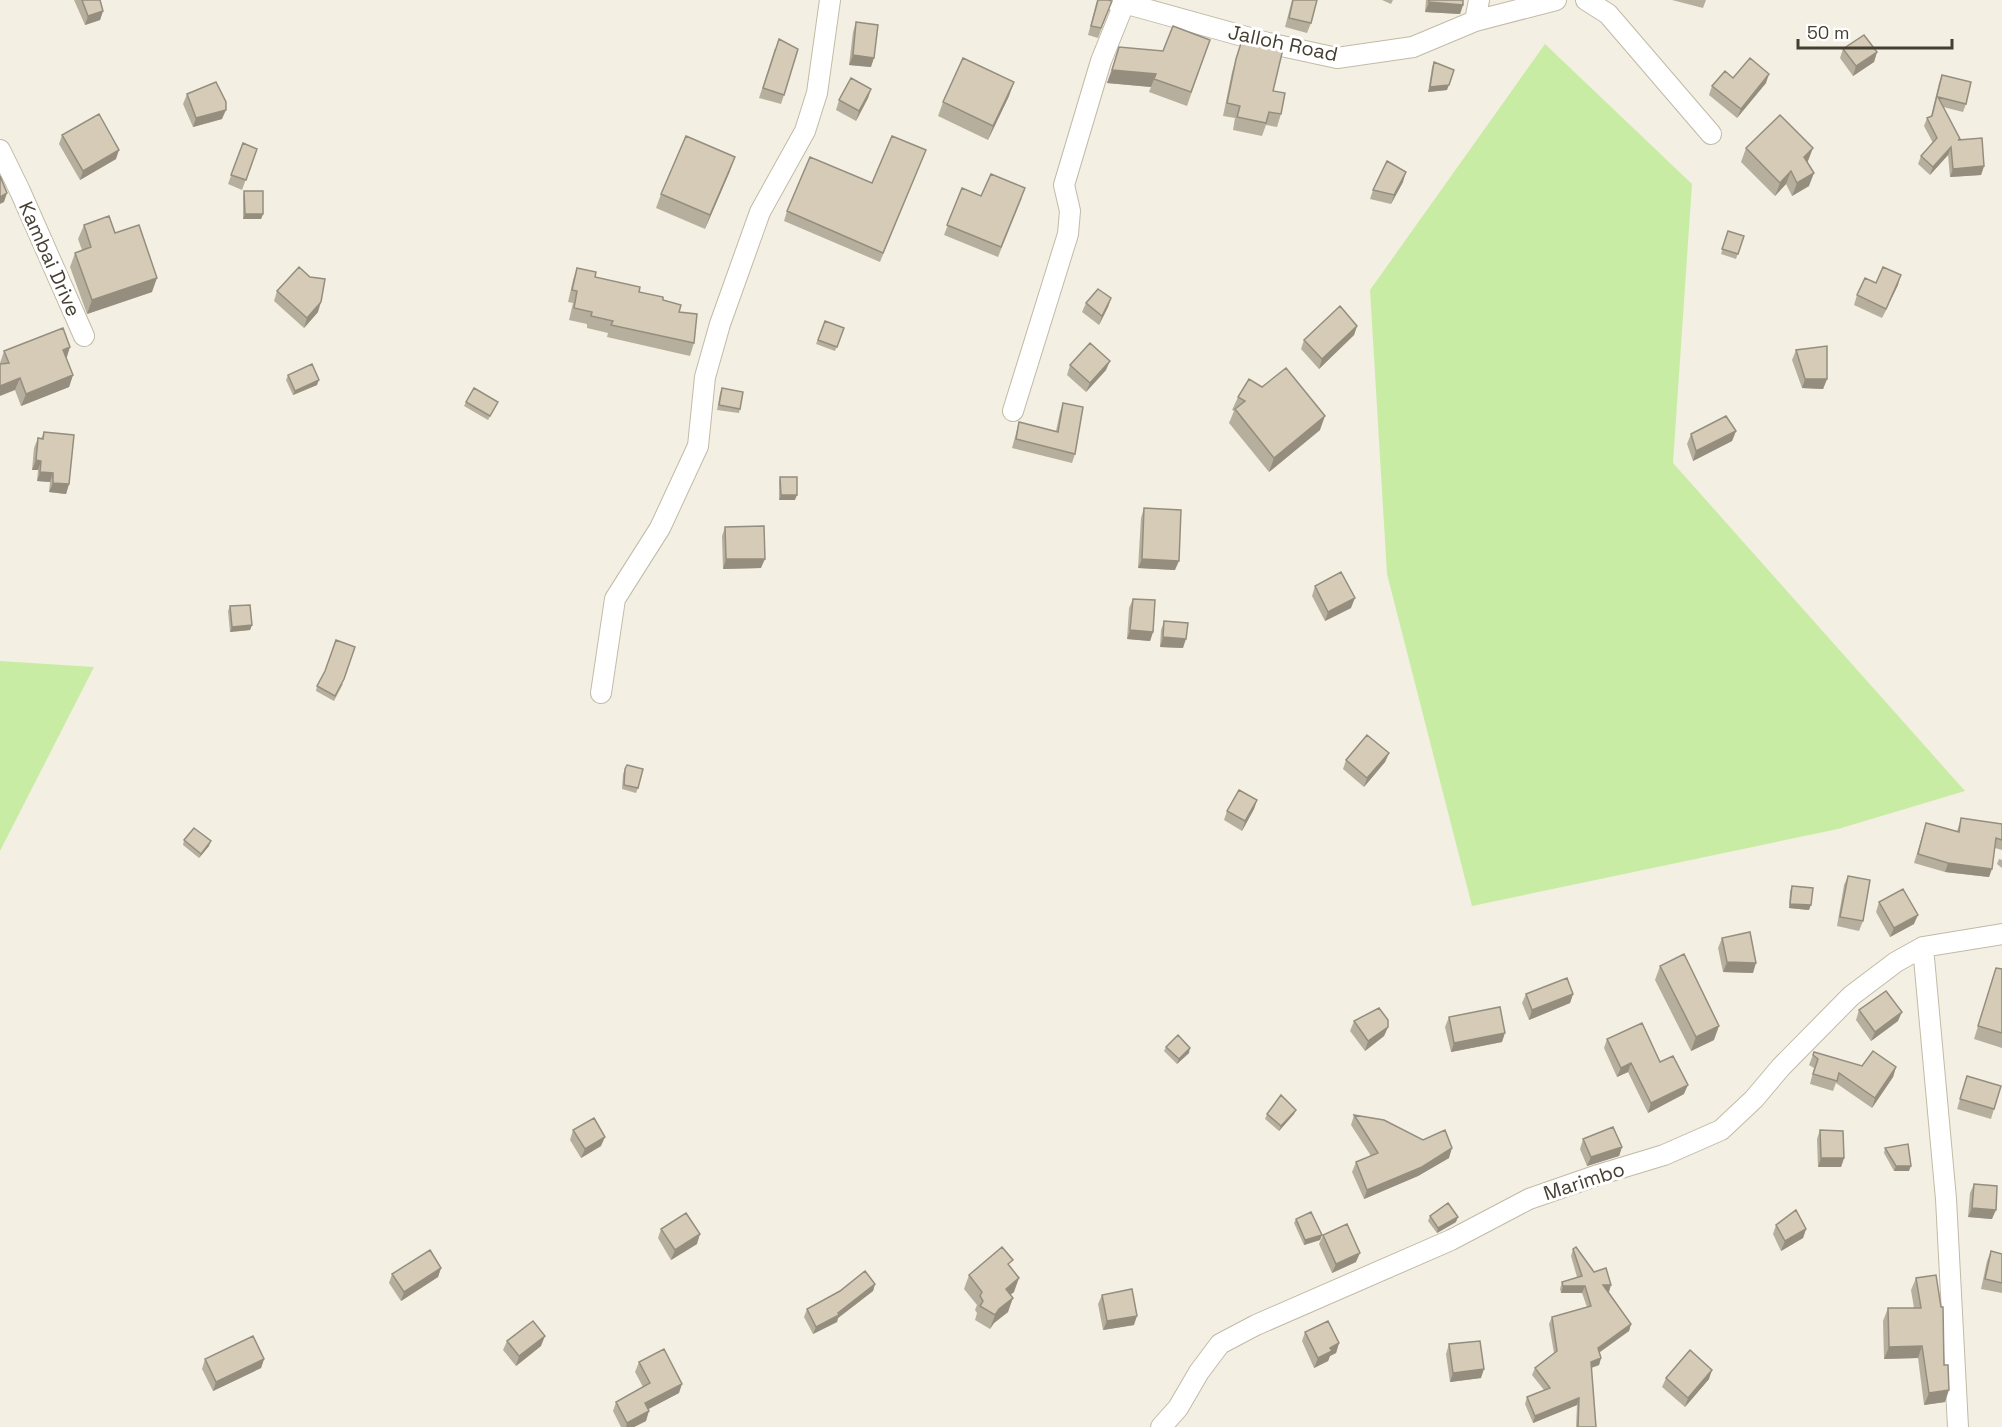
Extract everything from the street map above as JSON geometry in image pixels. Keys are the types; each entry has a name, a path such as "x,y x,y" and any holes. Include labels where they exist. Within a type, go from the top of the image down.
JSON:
{"street":[{"path":"601,693 615,599 660,528 698,446 705,377 720,324 760,212 805,131 817,93 830,0"},
{"path":"1475,21 1479,0"},
{"name":"Jalloh Road","path":"1118,2 1268,43 1337,58 1413,47 1475,21 1556,0"},
{"path":"1586,0 1608,14 1711,134"},
{"path":"1013,411 1068,234 1070,211 1064,185 1118,2"},
{"name":"Kambai Drive","path":"0,150 21,191 84,336"},
{"name":"Marimbo","path":"1161,1427 1178,1408 1199,1372 1220,1344 1256,1325 1451,1240 1529,1199 1664,1155 1721,1130 1754,1100 1781,1067 1851,996 1896,962 1923,947 2002,934"},
{"path":"1923,947 1946,1199 1958,1427"}],"green space":[{"path":"1545,44 1692,184 1673,463 1965,791 1838,829 1472,906 1387,574 1370,290"},
{"path":"0,661 94,667 0,851"}],"building":[{"path":"82,0 100,0 103,11 88,16"},
{"path":"1098,0 1112,1 1101,28 1091,26"},
{"path":"1293,0 1317,0 1311,23 1289,18"},
{"path":"1429,0 1463,0 1463,5 1429,2"},
{"path":"856,22 878,25 874,58 853,55"},
{"path":"1173,26 1210,40 1191,92 1154,79 1156,74 1112,70 1119,47 1163,51"},
{"path":"1864,35 1877,52 1856,66 1843,49"},
{"path":"1243,37 1283,49 1273,91 1285,93 1281,114 1269,112 1266,123 1237,117 1240,106 1227,103"},
{"path":"779,39 798,49 784,95 763,88"},
{"path":"963,58 1014,82 993,126 943,102"},
{"path":"1750,58 1769,74 1741,109 1712,86 1725,71 1733,78"},
{"path":"1434,62 1454,70 1449,85 1430,87"},
{"path":"1942,75 1971,82 1966,104 1938,97 1960,139 1958,140 1982,138 1984,166 1953,169 1951,147 1933,167 1921,156 1937,138 1927,118 1932,116"},
{"path":"851,78 871,89 859,111 839,100"},
{"path":"216,82 226,102 226,110 196,118 187,94"},
{"path":"99,114 119,150 83,171 62,135"},
{"path":"1780,115 1813,148 1804,157 1814,173 1797,183 1791,171 1780,183 1746,148"},
{"path":"686,136 735,157 710,215 661,194"},
{"path":"892,136 926,150 883,253 787,211 810,157 872,183"},
{"path":"243,143 257,149 246,180 231,175"},
{"path":"1387,161 1406,172 1394,195 1373,190"},
{"path":"991,174 1025,188 1001,247 947,225 962,188 981,196"},
{"path":"0,176 7,193 0,197"},
{"path":"244,191 263,191 263,214 245,214"},
{"path":"109,216 115,233 139,225 157,278 92,300 75,253 91,247 84,225"},
{"path":"1728,231 1744,236 1738,254 1722,249"},
{"path":"299,267 310,277 325,279 321,302 307,318 277,291"},
{"path":"1883,267 1901,275 1886,309 1857,295 1865,278 1876,283"},
{"path":"577,268 596,272 595,277 640,287 639,292 663,297 663,300 681,305 679,312 697,314 694,343 611,325 613,321 591,316 592,312 574,308 577,291 572,290"},
{"path":"1098,289 1111,298 1102,316 1086,303"},
{"path":"1340,306 1357,326 1322,359 1304,340"},
{"path":"825,321 844,328 837,347 818,340"},
{"path":"63,328 70,347 63,350 73,375 26,394 20,378 0,386 0,364 9,363 4,351"},
{"path":"1090,343 1110,361 1090,383 1070,365"},
{"path":"1827,346 1827,379 1805,379 1796,350"},
{"path":"312,364 319,380 295,391 288,375"},
{"path":"1286,368 1325,416 1274,458 1235,409 1245,401 1238,397 1249,379 1262,387"},
{"path":"474,388 498,402 490,416 466,402"},
{"path":"722,388 743,392 740,409 719,405"},
{"path":"1063,403 1083,407 1075,454 1016,439 1019,422 1058,432"},
{"path":"1726,416 1736,431 1696,451 1691,434"},
{"path":"44,432 74,435 69,484 53,483 53,473 40,472 41,461 36,460 38,438 43,439"},
{"path":"780,477 797,477 797,495 781,495"},
{"path":"1144,508 1181,510 1179,561 1142,559"},
{"path":"764,526 765,559 726,559 725,527"},
{"path":"1341,572 1355,598 1328,612 1315,586"},
{"path":"1133,599 1155,600 1153,632 1130,630"},
{"path":"250,605 252,625 232,627 230,606"},
{"path":"1164,621 1188,623 1186,639 1163,637"},
{"path":"336,640 355,647 344,679 335,696 317,686"},
{"path":"1367,735 1389,753 1367,778 1346,760"},
{"path":"627,765 643,769 638,788 624,785"},
{"path":"1239,790 1257,800 1245,821 1227,811"},
{"path":"1961,818 2002,824 2002,840 1996,838 1992,869 1948,863 1918,854 1926,823 1959,832"},
{"path":"194,828 211,841 201,854 184,840"},
{"path":"1848,876 1870,880 1863,921 1840,917"},
{"path":"1792,886 1813,888 1811,905 1790,904"},
{"path":"1903,889 1918,915 1894,928 1879,902"},
{"path":"1750,932 1756,963 1727,962 1722,938"},
{"path":"1684,954 1719,1026 1696,1037 1660,966"},
{"path":"1996,968 2002,969 2002,1033 1978,1026"},
{"path":"1567,978 1573,994 1532,1010 1526,994"},
{"path":"1886,991 1902,1012 1875,1032 1859,1010"},
{"path":"1500,1007 1505,1033 1454,1043 1449,1017"},
{"path":"1379,1008 1388,1020 1388,1027 1368,1041 1354,1021"},
{"path":"1642,1023 1660,1062 1673,1056 1688,1085 1651,1103 1631,1063 1621,1068 1607,1039"},
{"path":"1178,1035 1190,1048 1179,1059 1166,1047"},
{"path":"1873,1051 1896,1067 1875,1098 1839,1073 1837,1081 1813,1074 1818,1059 1813,1055 1814,1052 1862,1066"},
{"path":"1967,1076 2001,1086 1994,1109 1960,1099"},
{"path":"1281,1095 1296,1110 1281,1126 1267,1114"},
{"path":"1354,1115 1384,1120 1423,1140 1445,1130 1452,1148 1422,1167 1367,1190 1356,1162 1378,1153"},
{"path":"594,1118 605,1137 585,1149 573,1130"},
{"path":"1613,1127 1622,1147 1591,1157 1583,1139"},
{"path":"1820,1130 1843,1131 1844,1158 1821,1158"},
{"path":"1908,1144 1911,1166 1896,1166 1885,1148"},
{"path":"1974,1184 1997,1186 1996,1210 1972,1208"},
{"path":"1448,1203 1458,1217 1438,1228 1430,1216"},
{"path":"1796,1210 1806,1229 1785,1241 1776,1225"},
{"path":"1311,1212 1322,1235 1305,1240 1296,1219"},
{"path":"686,1213 700,1234 675,1250 661,1229"},
{"path":"1347,1224 1360,1253 1336,1264 1323,1235"},
{"path":"1002,1247 1013,1260 1008,1264 1019,1278 1006,1289 1013,1298 995,1315 980,1306 983,1301 980,1296 982,1292 969,1275"},
{"path":"1576,1247 1594,1272 1606,1268 1611,1285 1603,1285 1631,1324 1598,1348 1601,1358 1591,1362 1596,1427 1578,1427 1579,1398 1535,1416 1527,1397 1550,1388 1535,1368 1557,1351 1552,1317 1591,1306 1585,1286 1563,1286 1562,1282 1582,1276 1573,1249"},
{"path":"430,1250 441,1268 404,1292 392,1274"},
{"path":"1991,1251 2002,1254 2002,1283 1985,1279"},
{"path":"865,1271 875,1284 838,1313 839,1315 816,1327 807,1309 840,1291"},
{"path":"1936,1275 1941,1307 1943,1307 1944,1365 1948,1365 1949,1390 1929,1393 1922,1346 1889,1347 1888,1308 1921,1308 1916,1278"},
{"path":"1132,1289 1137,1316 1107,1321 1102,1295"},
{"path":"533,1321 545,1336 519,1356 507,1341"},
{"path":"1328,1321 1339,1343 1330,1348 1332,1351 1318,1358 1305,1332"},
{"path":"253,1336 264,1359 216,1382 205,1359"},
{"path":"1480,1341 1484,1369 1453,1373 1449,1344"},
{"path":"664,1349 682,1384 645,1403 649,1411 627,1423 616,1402 650,1383 639,1362"},
{"path":"1690,1350 1712,1370 1688,1398 1666,1378"}]}
